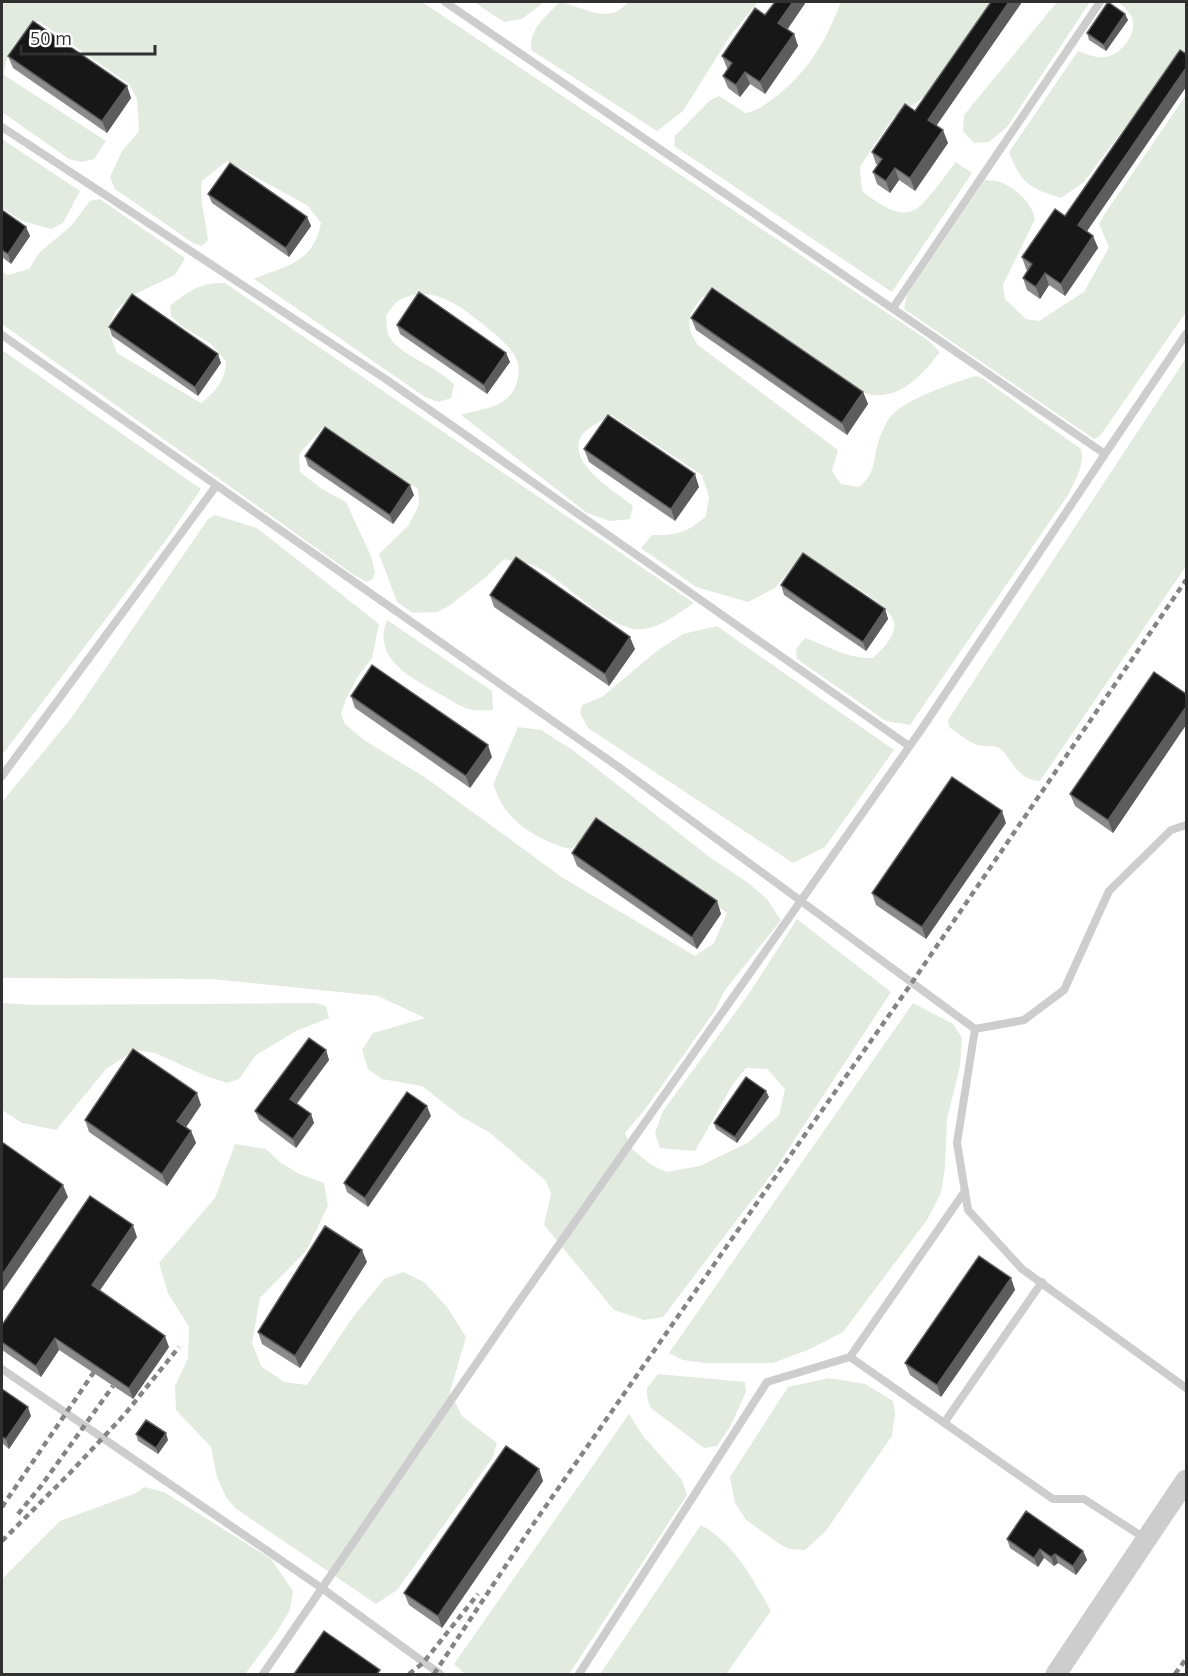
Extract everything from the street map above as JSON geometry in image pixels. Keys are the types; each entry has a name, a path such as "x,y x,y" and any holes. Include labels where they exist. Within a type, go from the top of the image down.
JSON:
{"street":[{"path":"1056,1674 1186,1480"}],"lane":[{"path":"445,2 1105,454"},
{"path":"893,308 1100,2"},
{"path":"2,127 387,380 909,746"},
{"path":"263,1674 513,1310 802,902 1186,334"},
{"path":"2,335 620,768 975,1029 1024,1020 1064,990 1109,891 1171,830 1186,825"},
{"path":"2,776 216,486"},
{"path":"975,1029 957,1143 968,1210 1022,1269 1186,1388"},
{"path":"579,1674 767,1382 850,1357 965,1191"},
{"path":"944,1423 1042,1282"},
{"path":"850,1357 1053,1499 1084,1499 1146,1540"},
{"path":"2,1369 323,1589 440,1674"}],"shaded area":[{"path":"2,2 422,2 929,341 940,352 917,378 898,391 877,395 865,393 721,293 702,297 691,315 689,326 698,345 838,450 832,471 841,484 859,487 869,476 883,429 898,410 930,392 975,376 982,378 1081,449 1082,461 1076,478 1068,495 910,725 886,721 797,659 796,649 805,638 846,654 873,658 888,642 893,633 894,622 890,614 870,596 807,558 794,565 775,588 748,602 696,587 641,548 652,535 681,532 706,516 709,497 702,475 611,415 586,431 578,447 581,457 595,476 633,506 630,519 610,521 587,513 461,415 501,403 515,388 519,372 516,358 509,348 466,311 444,299 422,294 398,301 386,315 387,332 393,341 454,385 451,398 439,402 425,397 254,279 287,266 305,255 317,237 321,223 308,206 227,161 202,181 202,203 208,240 202,246 193,243 115,189 110,177 122,151 139,131 137,99 129,84 38,21 15,44 7,58 4,75 106,141 94,159 81,162 69,159 2,112"},
{"path":"474,2 544,2 522,19 504,22"},
{"path":"560,2 604,14 620,9 628,2 758,2 730,36 683,111 657,131 531,50 531,42 536,29"},
{"path":"841,2 994,2 934,88 915,104 894,117 860,167 862,191 888,208 902,212 909,212 920,206 956,162 972,173 892,292 674,146 675,136 709,101 719,96 745,113 758,109 778,95 799,75 816,53"},
{"path":"1057,2 1090,2 1007,127 989,142 974,143 963,131 964,115"},
{"path":"1119,2 1186,3 1186,57 1178,56 1084,182 1061,198 1034,188 1022,178 1009,152 1078,51 1096,57 1106,57 1117,52 1126,44 1132,32 1133,21"},
{"path":"1186,95 1186,312 1100,436 1094,439 904,309 907,295 985,180 998,181 1017,192 1031,207 1035,219 1003,285 1005,299 1026,319 1039,321 1084,292 1109,247 1099,224"},
{"path":"2,139 80,191 63,223 51,229 22,221 2,208"},
{"path":"100,199 185,258 175,275 133,295 116,310 108,328 117,353 201,403 219,385 226,361 210,343 183,327 171,316 170,306 195,288 225,283 694,603 658,625 645,629 632,629 604,615 535,566 504,559 486,577 449,606 437,612 413,613 397,602 379,554 408,526 419,505 418,489 324,426 299,454 300,472 322,489 346,502 371,556 375,572 372,580 366,582 354,575 2,324 2,272 8,275 29,269 40,252 71,226 90,201"},
{"path":"2,350 201,489 166,540 2,755"},
{"path":"1186,358 1186,566 1040,781 1032,780 1017,770 1001,749 978,745 970,741 949,727 948,720"},
{"path":"215,515 257,528 379,624 372,658 357,678 341,714 345,724 364,740 426,778 563,878 695,956 714,943 727,913 609,825 599,823 579,844 570,849 535,835 519,824 506,810 493,785 518,727 541,730 574,751 767,899 781,920 725,990 714,1012 646,1108 625,1133 631,1148 650,1164 666,1172 700,1166 749,1142 779,1115 785,1089 767,1069 746,1068 733,1084 695,1151 660,1148 655,1133 663,1111 748,995 797,919 891,992 774,1171 663,1317 644,1320 614,1310 544,1225 551,1194 546,1181 489,1132 460,1116 422,1086 382,1079 368,1069 362,1050 373,1033 425,1018 378,996 212,979 2,978 2,802 72,717 208,519"},
{"path":"387,620 492,691 493,710 462,707 418,682 397,666 385,646 384,634"},
{"path":"717,626 894,750 825,847 793,863 588,728 580,713 582,705 602,697 658,650 683,634"},
{"path":"2,1003 34,1005 316,1003 326,1006 329,1018 296,1031 256,1055 239,1079 227,1083 155,1053 136,1050 107,1068 56,1130 22,1123 2,1110"},
{"path":"913,1003 953,1024 962,1038 960,1066 947,1119 945,1167 941,1193 927,1220 843,1332 810,1349 773,1363 705,1363 683,1360 669,1353"},
{"path":"235,1144 266,1149 280,1162 299,1174 324,1183 328,1206 306,1251 260,1298 252,1343 261,1366 284,1382 307,1385 353,1317 384,1279 403,1272 424,1282 447,1307 466,1337 450,1392 462,1416 497,1443 493,1457 397,1590 376,1604 235,1508 226,1497 217,1477 211,1447 176,1410 175,1386 188,1358 189,1327 168,1293 159,1263 215,1198"},
{"path":"658,1374 745,1382 746,1392 730,1427 717,1446 704,1448 651,1408 647,1388"},
{"path":"829,1378 865,1384 893,1401 895,1414 892,1436 825,1532 805,1550 789,1549 746,1520 735,1503 730,1477 788,1387"},
{"path":"629,1414 643,1436 682,1480 687,1495 569,1674 465,1674 454,1664"},
{"path":"144,1487 164,1492 271,1559 293,1591 290,1610 245,1674 2,1673 2,1579 60,1521 136,1493"},
{"path":"701,1525 724,1542 742,1563 771,1611 726,1674 600,1674"}],"building":[{"path":"775,2 793,2 778,23 794,34 760,82 745,72 736,85 723,76 732,63 722,56 755,8 765,15"},
{"path":"991,2 1009,2 928,120 943,130 910,178 895,168 886,181 873,172 882,159 872,152 905,104 915,111"},
{"path":"1108,2 1125,14 1104,45 1087,33"},
{"path":"33,21 127,86 102,121 8,56"},
{"path":"1180,50 1186,54 1186,68 1078,225 1093,236 1061,284 1045,273 1036,287 1023,278 1032,264 1022,257 1055,209 1065,216"},
{"path":"230,163 307,217 286,248 208,194"},
{"path":"2,210 26,227 8,254 2,250"},
{"path":"712,288 863,392 842,423 691,318"},
{"path":"419,292 506,353 484,385 397,325"},
{"path":"132,294 218,354 195,387 109,327"},
{"path":"608,415 695,474 671,509 584,449"},
{"path":"325,427 410,485 390,515 305,456"},
{"path":"803,553 885,609 863,642 781,585"},
{"path":"516,557 630,637 605,674 490,595"},
{"path":"372,665 488,745 466,776 351,696"},
{"path":"1154,672 1186,694 1186,707 1108,820 1070,794"},
{"path":"952,777 1002,811 922,927 872,893"},
{"path":"596,818 717,901 692,937 572,853"},
{"path":"309,1038 326,1050 290,1099 311,1114 293,1139 255,1111"},
{"path":"133,1049 197,1093 177,1121 191,1131 162,1174 85,1120"},
{"path":"746,1077 766,1091 735,1137 714,1123"},
{"path":"407,1092 427,1106 365,1198 344,1183"},
{"path":"2,1142 63,1185 2,1275"},
{"path":"90,1196 133,1225 92,1285 165,1336 129,1388 55,1338 36,1366 2,1342 2,1325"},
{"path":"325,1226 362,1250 295,1356 258,1332"},
{"path":"979,1256 1011,1278 937,1385 905,1363"},
{"path":"2,1389 28,1407 6,1439 2,1437"},
{"path":"146,1420 166,1433 156,1448 136,1434"},
{"path":"506,1446 539,1469 438,1616 404,1593"},
{"path":"1026,1511 1083,1551 1073,1566 1055,1554 1051,1557 1040,1549 1034,1558 1007,1539"},
{"path":"324,1631 380,1670 377,1674 294,1674"}],"railway":[{"path":"434,1674 532,1526 911,984 1186,580"},
{"path":"2,1541 125,1414 179,1347"},
{"path":"2,1507 94,1372"},
{"path":"18,1514 113,1386"},
{"path":"409,1674 423,1663 478,1594"},
{"path":"1175,1674 1186,1659"}]}
